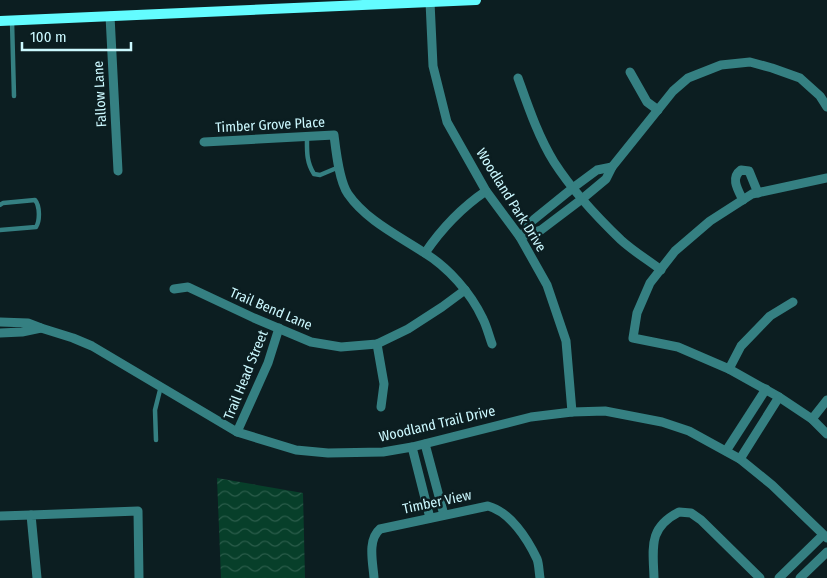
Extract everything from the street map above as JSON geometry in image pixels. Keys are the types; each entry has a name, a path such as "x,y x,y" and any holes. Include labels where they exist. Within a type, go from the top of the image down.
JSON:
{"street":[{"path":"0,21 476,0"},
{"name":"Woodland Park Drive","path":"430,2 433,66 447,122 486,191 520,237 547,285 566,341 572,412"},
{"name":"Fallow Lane","path":"110,16 118,171"},
{"path":"520,237 541,230 606,179 612,167 673,91 688,78 722,65 750,62 800,78 820,96 827,107"},
{"path":"630,72 647,102 658,110"},
{"path":"518,78 530,113 554,161 582,199 622,241 661,270"},
{"name":"Timber Grove Place","path":"204,142 334,135 339,167 347,193 366,214 446,269 465,290 483,319 492,344"},
{"path":"520,237 532,221 574,187 597,170 612,167"},
{"path":"743,200 735,179 736,174 741,170 749,171 758,193"},
{"path":"826,430 766,389 730,369 678,347 633,338 637,313 650,283 675,251 710,221 752,194 827,178"},
{"path":"425,253 453,217 486,191"},
{"name":"Trail Bend Lane","path":"174,289 188,287 311,342 341,346 376,344 416,324 465,290"},
{"path":"730,369 741,346 770,316 793,302"},
{"name":"Woodland Trail Drive","path":"0,322 28,323 74,338 92,346 237,432 296,450 328,453 367,453 412,447 532,417 572,412 605,411 662,422 689,432 740,459 772,485 825,536"},
{"name":"Woodland Trail Drive","path":"0,333 22,332 41,328"},
{"name":"Trail Head Street","path":"237,432 268,363 280,328"},
{"path":"376,344 384,384 381,407"},
{"path":"726,451 766,389"},
{"path":"740,459 780,398"},
{"path":"812,419 827,400"},
{"path":"425,444 444,515"},
{"path":"412,447 430,518"},
{"name":"Timber View","path":"374,578 372,549 376,533 380,529 488,506 498,508 507,515 537,560 540,578"},
{"path":"0,516 138,512 139,578"},
{"path":"654,578 654,535 661,524 679,512 691,513 701,520 760,578"},
{"path":"32,515 37,578"},
{"path":"779,578 825,536"},
{"path":"800,578 827,552"}],"lane":[{"path":"12,21 14,96"},
{"path":"307,137 308,158 314,174 320,175 339,167"},
{"path":"0,205 3,203 35,200 38,203 38,223 36,227 0,230"},
{"path":"156,440 155,410 161,386"}],"water":[{"path":"217,478 303,493 305,578 221,578"}]}
